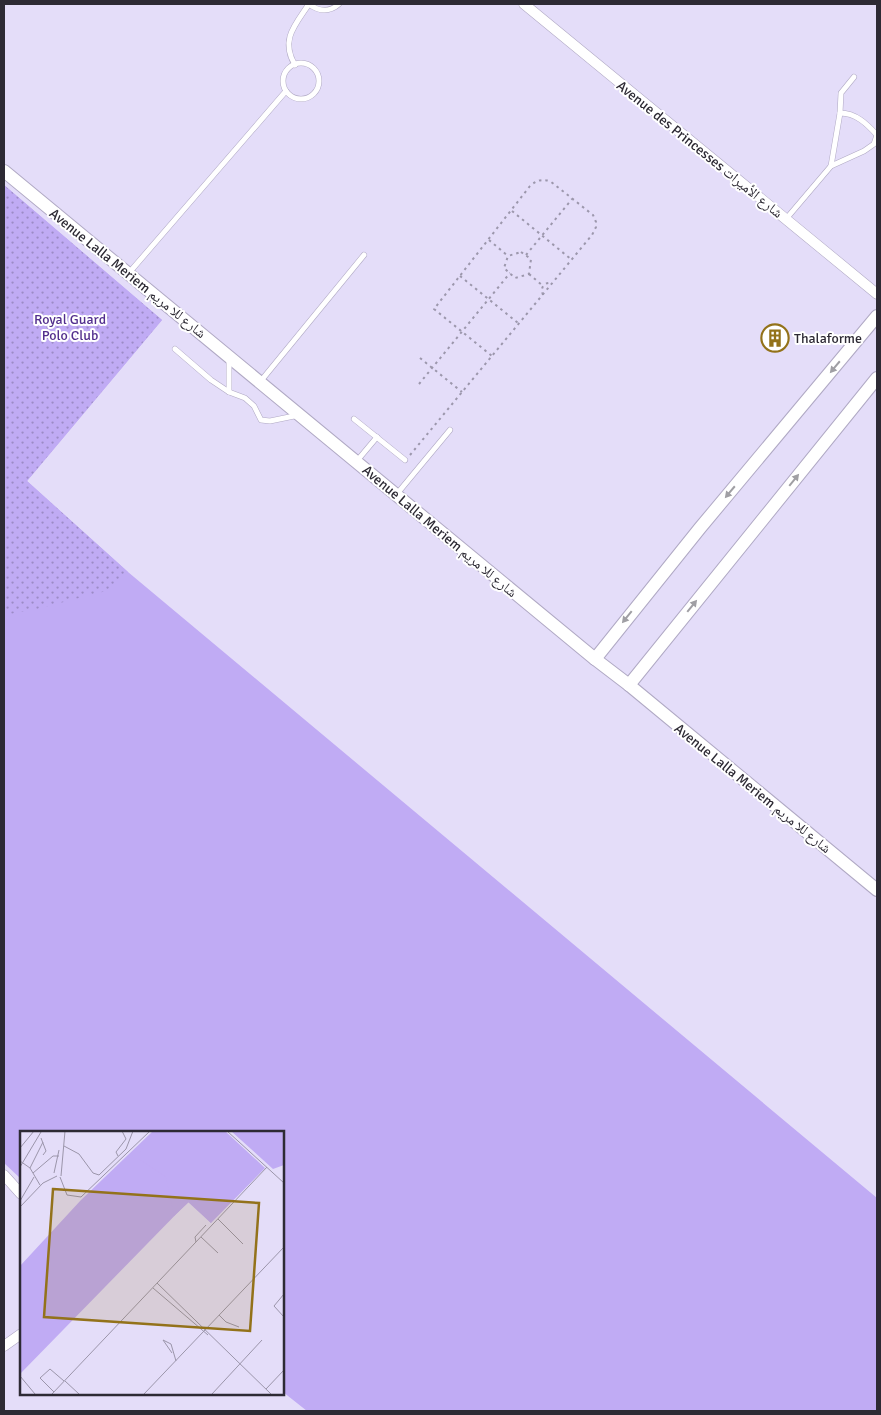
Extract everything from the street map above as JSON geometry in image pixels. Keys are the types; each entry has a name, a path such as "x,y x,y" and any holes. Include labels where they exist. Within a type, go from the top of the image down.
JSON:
{"street":[{"name":"Avenue des Princesses شارع الأميرات","path":"524,4 877,294"},
{"name":"Avenue Lalla Meriem شارع للا مريم","path":"4,171 877,890"},
{"path":"595,659 694,536 877,316"},
{"path":"629,685 877,378"},
{"path":"4,1175 20,1193"},
{"path":"4,1346 20,1335"}],"lane":[{"path":"295,65 289,54 288,45 292,31 309,4 325,10 339,4"},
{"path":"306,64 315,70 319,80 318,86 312,95 302,99 292,96 286,91 284,82 286,72 295,65 306,64"},
{"path":"831,166 840,113 841,93 854,77"},
{"path":"128,274 286,91"},
{"path":"785,220 831,166 864,151 874,144 877,135 867,124 847,113 840,113"},
{"path":"260,382 364,255"},
{"path":"175,349 229,392 245,398 254,406 261,420 270,421 299,415"},
{"path":"229,392 230,357"},
{"path":"354,419 405,460"},
{"path":"396,495 450,430"},
{"path":"356,462 377,437"}],"path":[{"path":"405,460 519,324 552,283 572,260 596,228 594,215 550,181 544,179 536,181 530,186 434,309 492,356"},
{"path":"526,255 572,198"},
{"path":"511,210 572,260"},
{"path":"488,240 508,256"},
{"path":"508,256 522,252 526,255 531,260 529,274"},
{"path":"508,256 504,268 515,278 529,274"},
{"path":"419,384 510,273"},
{"path":"529,274 543,286"},
{"path":"460,276 519,324"},
{"path":"543,295 541,292 543,286 552,283"},
{"path":"420,358 462,392"}],"green space":[{"path":"4,185 162,320 27,481 128,572 877,1198 877,1411 307,1411 284,1393 284,1131 20,1131 20,1178 4,1163"},
{"name":"Royal Guard Polo Club","path":"4,185 162,320 27,481 128,572 106,591 33,610 4,615"}],"place":[{"name":"Thalaforme","path":"775,338"}]}
